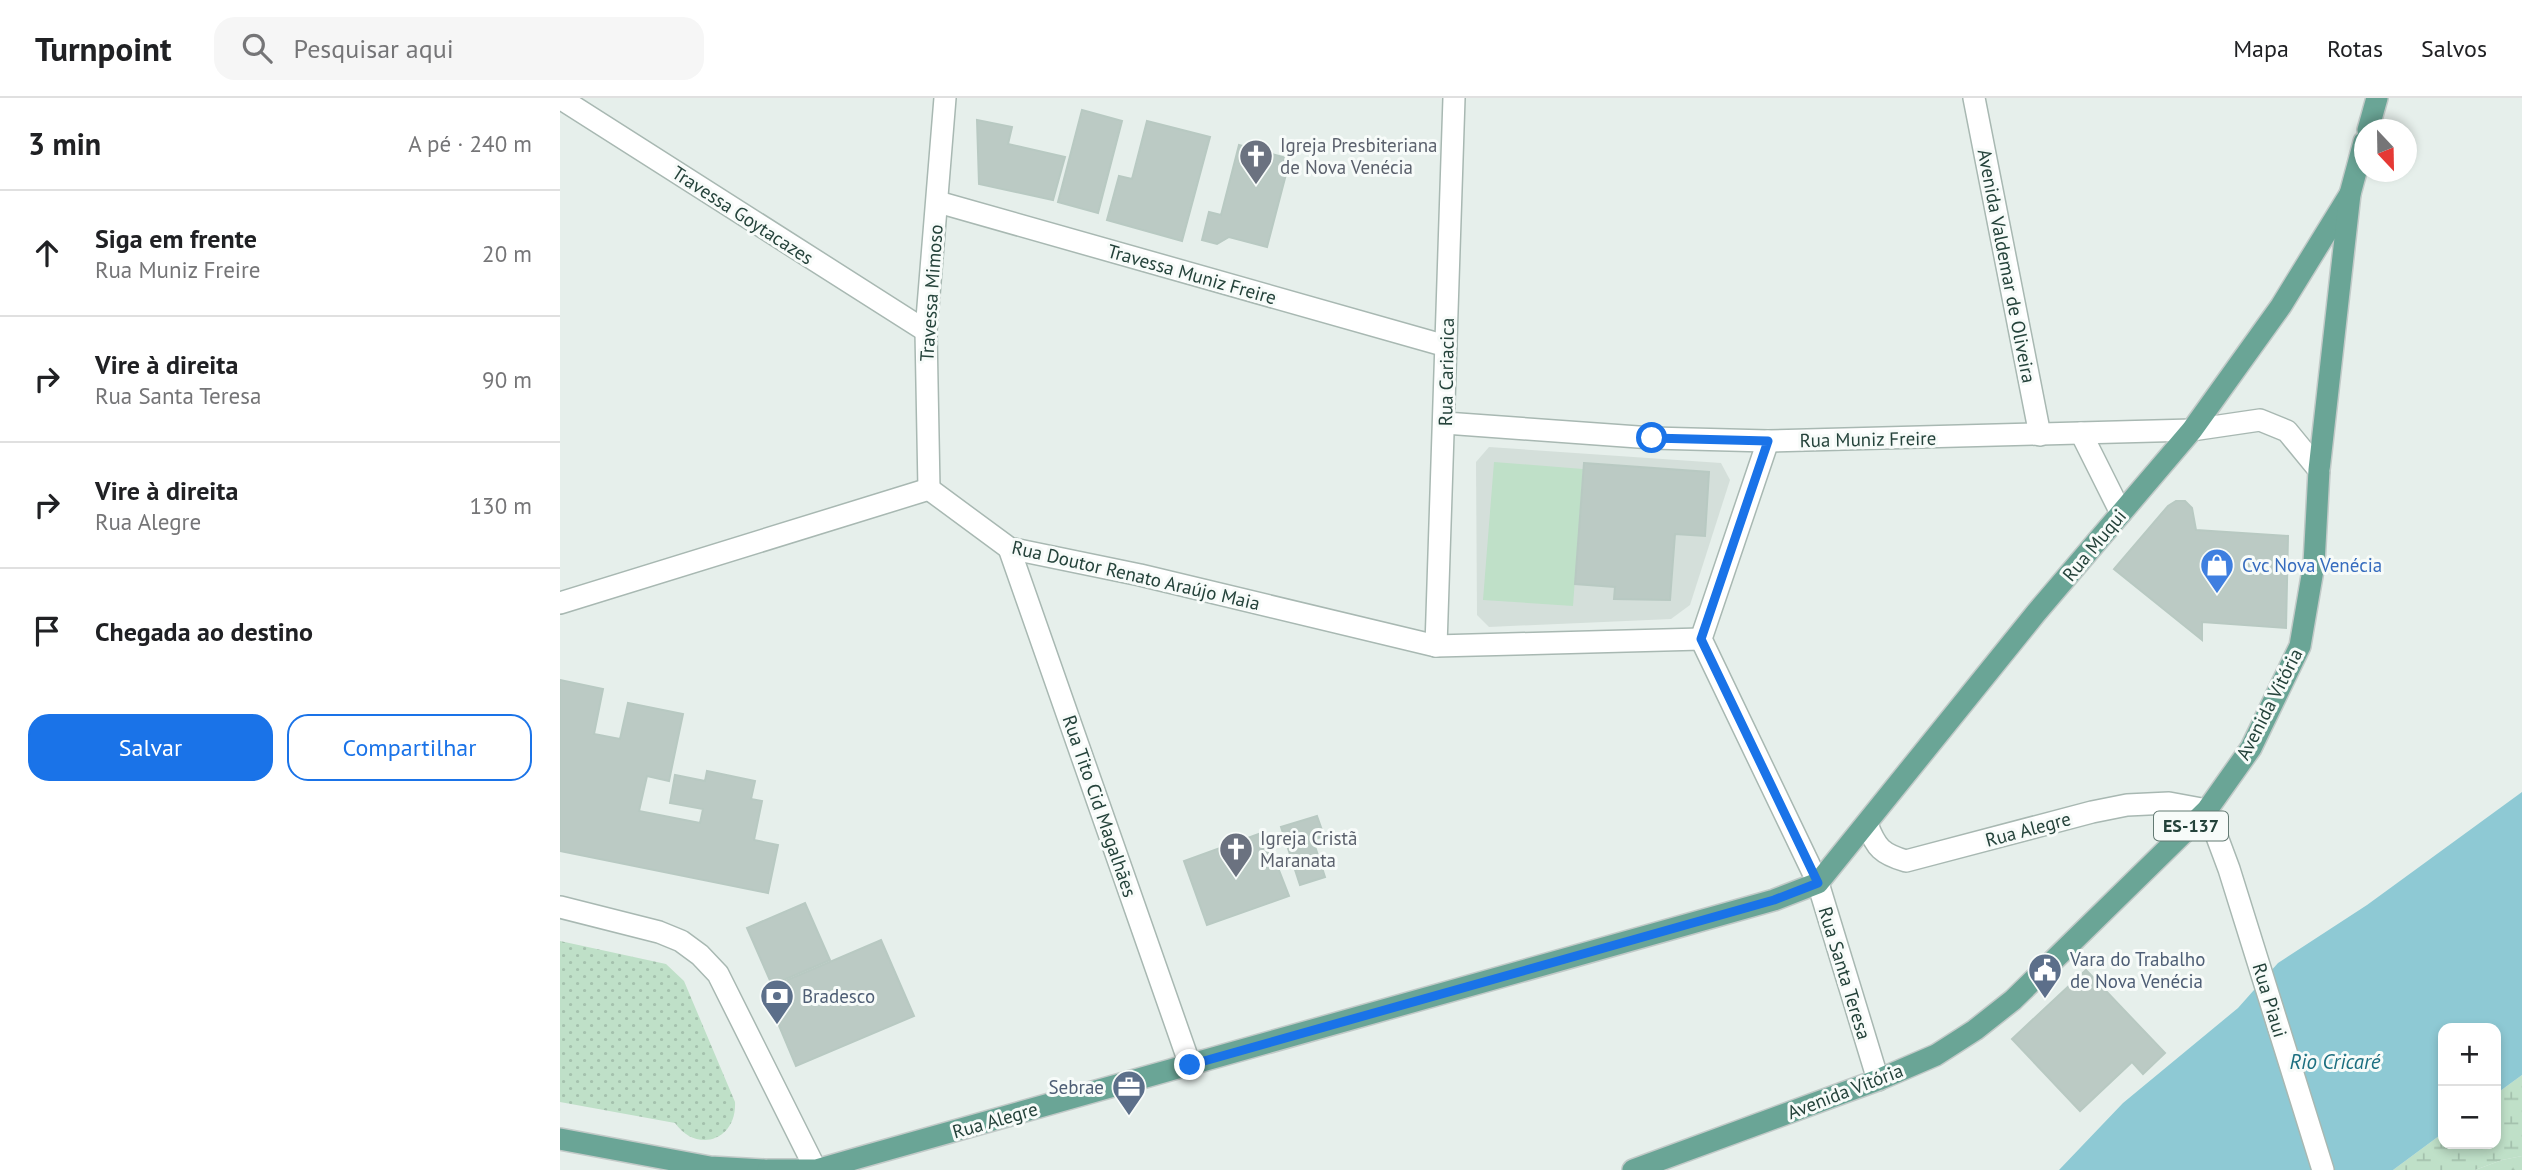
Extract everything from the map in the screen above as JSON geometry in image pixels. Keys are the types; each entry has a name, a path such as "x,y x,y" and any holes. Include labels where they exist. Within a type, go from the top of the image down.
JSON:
{"main road":[{"path":"2371,119 2377,98"},
{"name":"ES-137","path":"2350,194 2354,179"},
{"name":"Rua Muqui","path":"1818,883 2036,613 2192,430 2281,306 2350,194"},
{"name":"Avenida Vitória","path":"1633,1170 1878,1080 1936,1055 1975,1030 2013,1000 2207,810 2251,748 2300,646 2314,564 2319,470 2350,194"},
{"name":"Rua Alegre","path":"816,1170 1774,900 1818,883"},
{"name":"ES-137","path":"560,1139 710,1167 816,1170"}],"street":[{"name":"Travessa Goytacazes","path":"560,98 926,331"},
{"name":"Travessa Mimoso","path":"929,489 926,331 945,98"},
{"name":"Rua Cariacica","path":"1436,646 1454,98"},
{"name":"Avenida Valdemar de Oliveira","path":"1975,98 2039,435"},
{"name":"Travessa Muniz Freire","path":"938,202 1446,346"},
{"name":"Rua Muniz Freire","path":"1445,423 1652,438 1768,441 2192,430 2260,420 2287,430 2319,470"},
{"path":"2081,433 2121,513"},
{"path":"1701,639 1768,441"},
{"name":"Rua Doutor Renato Araújo Maia","path":"929,489 1009,548 1140,575 1436,646 1701,639"},
{"path":"560,603 929,489"},
{"name":"Rua Tito Cid Magalhães","path":"1009,548 1190,1065"},
{"name":"Rua Santa Teresa","path":"1701,639 1818,883 1878,1080"},
{"name":"Rua Alegre","path":"1867,824 1874,842 1887,855 1906,861 2126,805 2169,803 2207,810"},
{"name":"Rua Piaui","path":"2207,810 2229,869 2323,1170"},
{"path":"560,907 659,932 681,941 700,955 718,974 816,1170"}],"shaded area":[{"path":"1489,447 1721,463 1730,480 1690,605 1671,619 1489,627 1477,615 1476,462"}],"green space":[{"path":"1494,462 1583,469 1573,606 1483,600"},
{"path":"560,941 666,964 684,981 735,1102 730,1126 723,1134 704,1140 684,1133 675,1123 560,1102"},
{"path":"2522,1075 2522,1156 2475,1170 2393,1170 2438,1137 2438,1149 2501,1149 2501,1090"},
{"path":"2522,1156 2522,1170 2475,1170 2502,1160"}],"water":[{"name":"Rio Cricaré","path":"2522,792 2522,1075 2501,1090 2501,1023 2438,1023 2438,1137 2393,1170 2059,1170 2123,1103 2238,1008 2278,963 2367,905"}],"building":[{"path":"1082,110 1122,121 1098,213 1058,202"},
{"path":"977,120 1012,127 1008,144 1065,157 1053,200 979,184"},
{"path":"1147,121 1210,137 1182,241 1107,220 1119,176 1132,179"},
{"name":"Igreja Presbiteriana de Nova Venécia","path":"1239,145 1290,159 1267,247 1229,237 1217,244 1202,240 1209,212 1221,215"},
{"path":"1584,463 1709,472 1705,536 1675,534 1670,600 1614,599 1615,587 1575,584"},
{"name":"Cvc Nova Venécia","path":"2176,501 2185,501 2192,508 2196,530 2288,536 2286,628 2202,622 2202,640 2114,569 2168,506"},
{"path":"560,680 603,689 594,734 620,739 628,703 683,714 669,781 647,776 639,811 700,823 703,809 670,803 675,775 705,781 707,771 755,781 751,799 762,801 754,840 778,845 768,893 560,851"},
{"path":"1317,816 1324,836 1313,840 1325,877 1300,885 1281,827"},
{"name":"Igreja Cristã Maranata","path":"1264,832 1289,896 1207,925 1184,861"},
{"path":"805,903 830,960 772,985 747,928"},
{"path":"881,940 914,1016 796,1066 764,990"},
{"path":"2086,970 2165,1053 2143,1074 2132,1062 2080,1111 2012,1039"}],"place":[{"name":"Igreja Presbiteriana de Nova Venécia","path":"1256,186"},
{"name":"Cvc Nova Venécia","path":"2217,595"},
{"name":"Igreja Cristã Maranata","path":"1236,879"},
{"name":"Vara do Trabalho de Nova Venécia","path":"2045,1000"},
{"name":"Bradesco","path":"777,1026"},
{"name":"Sebrae","path":"1129,1117"}],"route":[{"path":"1190,1065 1774,900 1818,883 1701,639 1768,441 1652,438"}]}
